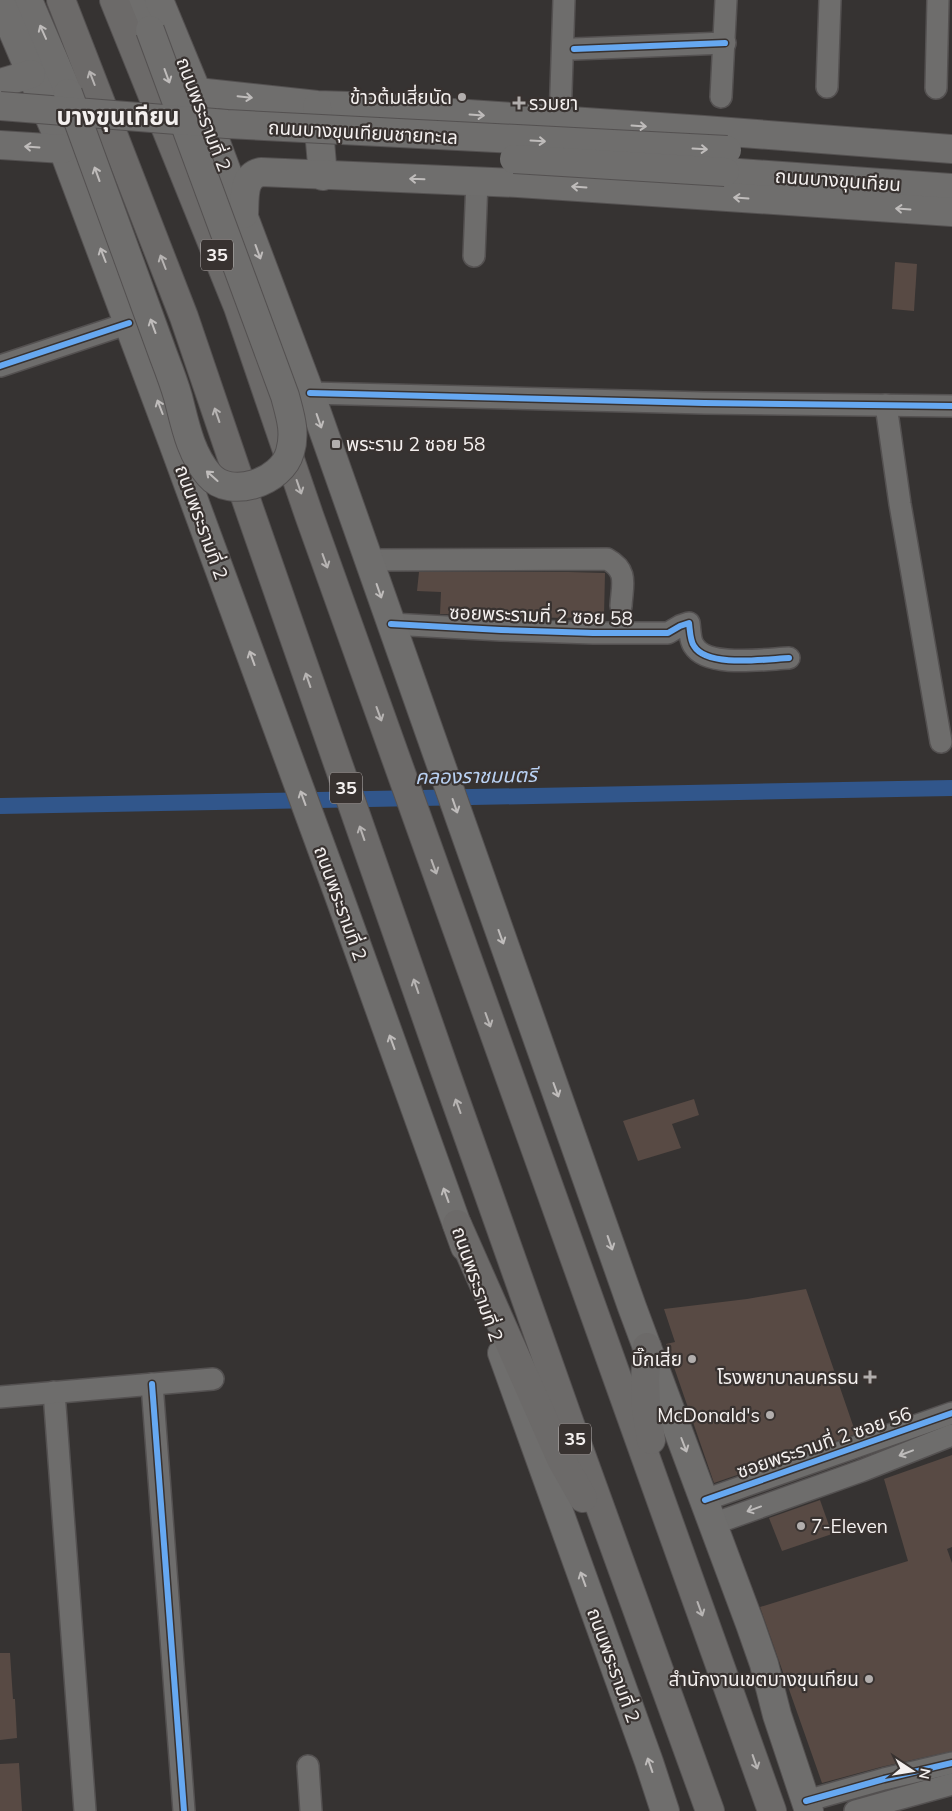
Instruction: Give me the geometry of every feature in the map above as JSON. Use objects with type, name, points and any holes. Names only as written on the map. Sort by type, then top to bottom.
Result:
[{"type":"highway","name":"35","points":[[61,0],[184,317],[443,1065],[710,1811]]},
{"type":"highway","name":"35","points":[[114,0],[238,307],[309,515],[506,1070],[772,1811]]},
{"type":"highway","points":[[505,1118],[753,1811]]},
{"type":"highway","points":[[475,1128],[719,1811]]},
{"type":"highway","points":[[457,1224],[570,1476],[579,1494],[609,1530]]},
{"type":"highway","points":[[647,1347],[644,1380],[646,1409],[659,1500]]},
{"type":"main road","points":[[28,0],[68,93],[164,357],[186,430],[197,457],[210,476],[222,483],[236,486],[253,485],[270,478],[280,470],[290,454],[294,438],[292,421],[285,396],[138,0]]},
{"type":"main road","name":"ถนนพระรามที่ 2","points":[[159,0],[244,214],[310,393],[484,892],[647,1347],[764,1664],[777,1715],[807,1806]]},
{"type":"main road","name":"ถนนพระรามที่ 2","points":[[0,1],[64,150],[269,704],[457,1224],[665,1811]]},
{"type":"main road","points":[[0,83],[31,74]]},
{"type":"main road","points":[[197,92],[317,105],[704,130],[952,149]]},
{"type":"main road","points":[[317,105],[323,176]]},
{"type":"main road","name":"ถนนบางขุนเทียนชายทะเล","points":[[0,106],[726,161]]},
{"type":"main road","name":"ถนนบางขุนเทียนชายทะเล","points":[[0,125],[230,141],[726,161]]},
{"type":"main road","points":[[0,145],[64,150]]},
{"type":"main road","name":"ถนนบางขุนเทียน","points":[[726,161],[952,165]]},
{"type":"main road","name":"ถนนบางขุนเทียน","points":[[726,161],[952,188]]},
{"type":"main road","points":[[244,214],[246,184],[249,178],[254,173],[275,172],[323,176],[477,181],[598,188],[952,212]]},
{"type":"street","points":[[560,121],[564,0]]},
{"type":"street","points":[[721,97],[726,0]]},
{"type":"street","points":[[827,87],[830,0]]},
{"type":"street","points":[[936,88],[938,0]]},
{"type":"street","points":[[574,49],[725,43]]},
{"type":"street","points":[[474,256],[477,181]]},
{"type":"street","points":[[0,366],[128,323]]},
{"type":"street","points":[[310,393],[704,403],[952,406]]},
{"type":"street","points":[[886,405],[900,504],[941,742]]},
{"type":"street","points":[[369,560],[607,559],[616,564],[622,572],[621,606]]},
{"type":"street","name":"ซอยพระรามที่ 2 ซอย 58","points":[[391,624],[501,630],[668,633],[689,623],[693,645],[700,653],[708,657],[721,660],[789,658]]},
{"type":"street","points":[[0,1397],[213,1378]]},
{"type":"street","points":[[152,1384],[184,1811]]},
{"type":"street","points":[[54,1392],[85,1811]]},
{"type":"street","name":"ซอยพระรามที่ 2 ซอย 56","points":[[709,1512],[952,1413]]},
{"type":"street","name":"ซอยพระรามที่ 2 ซอย 56","points":[[709,1512],[861,1471],[952,1435]]},
{"type":"street","points":[[807,1806],[884,1779],[952,1763]]},
{"type":"street","points":[[308,1766],[311,1811]]},
{"type":"street","points":[[855,1811],[952,1784]]},
{"type":"building","points":[[895,262],[917,264],[914,311],[892,309]]},
{"type":"building","points":[[419,572],[605,573],[604,616],[562,618],[440,614],[441,592],[417,591]]},
{"type":"building","points":[[694,1099],[699,1115],[672,1124],[681,1148],[638,1161],[623,1121]]},
{"type":"building","points":[[806,1289],[856,1434],[714,1483],[666,1344],[675,1342],[664,1309],[747,1299]]},
{"type":"building","name":"สำนักงานเขตบางขุนเทียน","points":[[952,1455],[952,1547],[947,1549],[952,1563],[952,1751],[822,1783],[760,1607],[908,1561],[884,1479]]},
{"type":"building","name":"7-Eleven","points":[[820,1500],[832,1534],[782,1551],[769,1518]]},
{"type":"building","points":[[0,1653],[10,1653],[17,1738],[0,1740]]},
{"type":"building","points":[[19,1763],[22,1811],[0,1811],[0,1764]]},
{"type":"waterway","name":"คลองราชมนตรี","points":[[0,806],[952,788]]},
{"type":"cycle path","points":[[574,49],[725,43]]},
{"type":"cycle path","points":[[0,366],[129,323]]},
{"type":"cycle path","points":[[310,393],[704,403],[952,406]]},
{"type":"cycle path","points":[[391,624],[593,633],[668,633],[689,623],[694,646],[701,653],[711,657],[738,661],[789,658]]},
{"type":"cycle path","points":[[152,1384],[184,1811]]},
{"type":"cycle path","points":[[705,1500],[952,1413]]},
{"type":"cycle path","points":[[806,1801],[884,1779],[952,1763]]},
{"type":"place","name":"ข้าวต้มเสี่ยนัด","points":[[462,97]]},
{"type":"place","name":"รวมยา","points":[[519,103]]},
{"type":"place","name":"พระราม 2 ซอย 58","points":[[336,444]]},
{"type":"place","name":"บิ๊กเสี่ย","points":[[692,1359]]},
{"type":"place","name":"โรงพยาบาลนครธน","points":[[870,1377]]},
{"type":"place","name":"McDonald's","points":[[770,1415]]},
{"type":"place","name":"7-Eleven","points":[[801,1526]]},
{"type":"place","name":"สำนักงานเขตบางขุนเทียน","points":[[869,1679]]},
{"type":"district","name":"บางขุนเทียน","points":[[118,117]]}]
